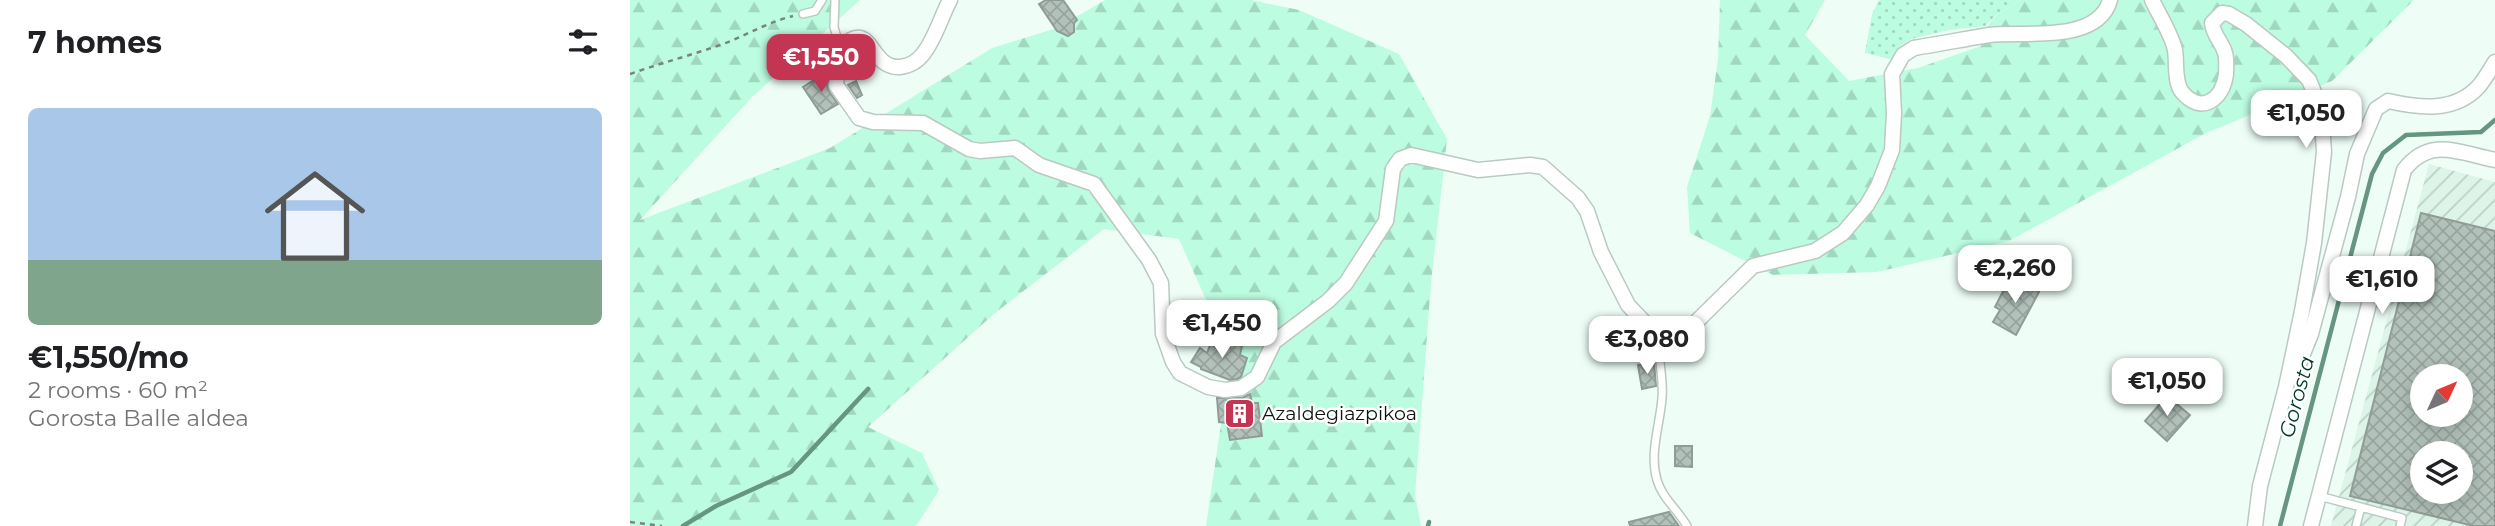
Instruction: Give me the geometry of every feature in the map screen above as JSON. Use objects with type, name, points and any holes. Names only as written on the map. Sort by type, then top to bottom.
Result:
[{"type":"street","points":[[950,0],[930,43],[916,62],[903,67],[891,67],[882,62],[861,37],[850,39],[840,48],[836,85],[859,118],[873,122],[923,123],[969,149],[981,151],[1015,148],[1039,165],[1094,184],[1149,260],[1161,283],[1163,334],[1172,362],[1180,373],[1208,387],[1225,390],[1241,388],[1257,377],[1273,342],[1328,301],[1346,283],[1386,222],[1394,169],[1400,159],[1411,155],[1478,170],[1530,165],[1543,167],[1578,198],[1587,211],[1601,252],[1628,305],[1647,325],[1661,332],[1688,331],[1754,266],[1815,251],[1843,233],[1867,205],[1878,186],[1892,150],[1892,74],[1903,55],[1914,48],[1991,35],[2067,32],[2092,23],[2109,5],[2110,0]]},
{"type":"street","points":[[2152,0],[2175,47],[2179,89],[2192,103],[2203,104],[2213,99],[2221,90],[2226,77],[2226,54],[2212,23],[2222,13],[2229,13],[2286,56],[2309,80],[2320,109],[2324,152],[2314,243],[2286,387],[2260,486],[2255,526]]},
{"type":"street","points":[[2286,387],[2299,367],[2311,334],[2357,154],[2376,109],[2388,101],[2423,107],[2439,107],[2451,103],[2478,88],[2495,62]]},
{"type":"street","points":[[2311,526],[2404,170],[2421,152],[2432,149],[2495,160]]},
{"type":"lane","points":[[803,14],[816,11],[822,0]]},
{"type":"lane","points":[[835,0],[834,27],[840,48]]},
{"type":"lane","points":[[1661,332],[1658,351],[1662,400],[1654,465],[1657,482],[1687,526]]},
{"type":"lane","points":[[2319,496],[2402,518],[2400,526]]},
{"type":"lane","points":[[2356,526],[2361,507]]},
{"type":"path","points":[[630,74],[722,44],[772,21],[803,14]]},
{"type":"path","points":[[630,522],[662,526]]},
{"type":"shaded area","points":[[2429,164],[2495,182],[2495,526],[2331,526]]},
{"type":"green space","points":[[630,0],[860,0],[752,97],[640,220],[830,148],[992,48],[1057,28],[1105,0],[1251,0],[1299,10],[1399,54],[1447,139],[1431,283],[1415,495],[1421,526],[1206,526],[1231,356],[1179,239],[1104,229],[995,313],[868,427],[922,453],[939,490],[916,526],[630,526]]},
{"type":"green space","points":[[1720,0],[1825,0],[1805,35],[1849,81],[1918,68],[1981,46],[1986,29],[1994,18],[2021,0],[2414,0],[2332,81],[2206,133],[2009,241],[1877,272],[1773,275],[1690,233],[1687,187],[1710,116],[1718,59]]},
{"type":"green space","points":[[1879,0],[2021,0],[1996,15],[1985,26],[1949,30],[1911,39],[1900,46],[1894,60],[1865,53],[1872,14]]},
{"type":"building","points":[[1046,0],[1063,0],[1077,20],[1074,23],[1074,32],[1068,36],[1057,31],[1039,4]]},
{"type":"building","points":[[825,73],[828,90],[838,104],[821,114],[803,87]]},
{"type":"building","points":[[856,81],[862,95],[857,98],[848,85]]},
{"type":"building","points":[[2421,213],[2495,231],[2495,526],[2474,526],[2350,496]]},
{"type":"building","points":[[2011,276],[2039,292],[2016,335],[1993,322],[2000,310],[1995,307]]},
{"type":"building","points":[[1222,339],[1242,346],[1240,355],[1247,358],[1241,377],[1237,379],[1230,380],[1201,369],[1191,362],[1200,348],[1207,353],[1212,340],[1221,343]]},
{"type":"building","points":[[1654,363],[1656,386],[1642,389],[1638,365]]},
{"type":"building","name":"Azaldegiazpikoa","points":[[1250,394],[1252,403],[1258,403],[1262,436],[1230,440],[1227,423],[1219,422],[1217,398],[1242,398]]},
{"type":"building","points":[[2167,396],[2190,415],[2167,441],[2145,421]]},
{"type":"building","points":[[1675,446],[1692,446],[1692,467],[1675,466]]},
{"type":"building","points":[[1669,512],[1679,526],[1630,526],[1629,522]]},
{"type":"waterway","name":"Gorosta","points":[[2280,526],[2372,174],[2383,153],[2406,135],[2481,132],[2495,120]]},
{"type":"waterway","points":[[683,526],[716,506],[791,472],[868,389]]},
{"type":"waterway","points":[[1428,526],[1429,522]]},
{"type":"place","name":"Azaldegiazpikoa","points":[[1239,413]]}]
